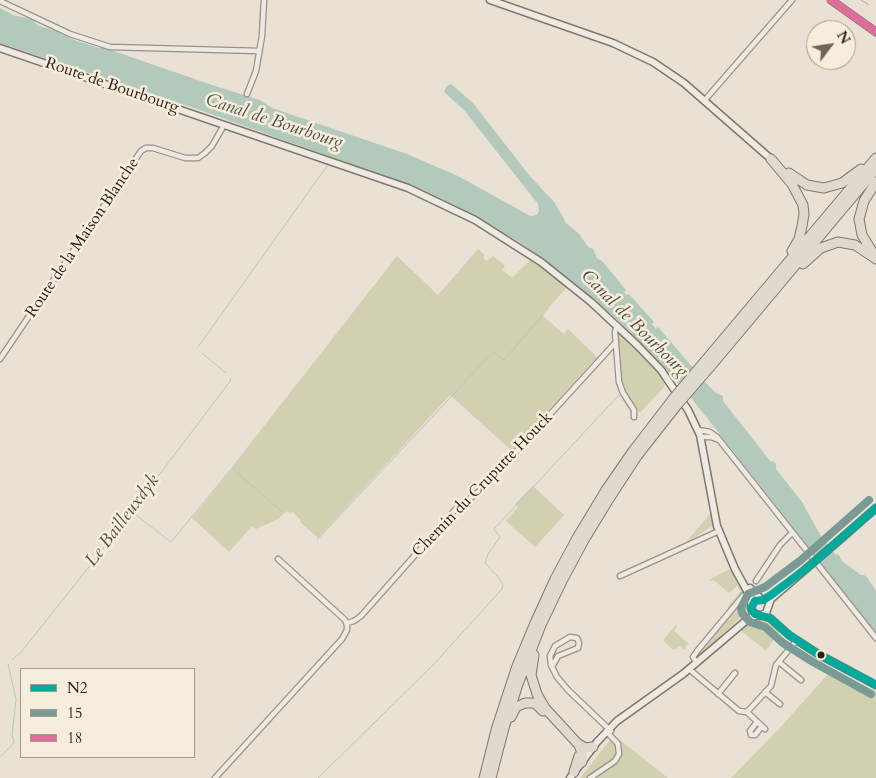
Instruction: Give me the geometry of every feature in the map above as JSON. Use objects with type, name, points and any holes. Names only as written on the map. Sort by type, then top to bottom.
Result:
[{"type":"highway","points":[[771,159],[804,184],[824,188],[835,186],[846,180],[876,158]]},
{"type":"highway","points":[[484,778],[496,730],[517,666],[534,623],[555,579],[601,497],[633,451],[876,158]]},
{"type":"highway","points":[[759,297],[796,245],[804,216],[803,205],[796,189],[771,159]]},
{"type":"highway","points":[[752,317],[876,169]]},
{"type":"highway","points":[[876,182],[863,204],[859,222],[863,238],[876,258]]},
{"type":"highway","points":[[707,364],[810,256],[826,245],[838,242],[850,243],[862,248],[876,258]]},
{"type":"highway","points":[[491,778],[518,684],[554,596],[608,499],[675,402]]},
{"type":"highway","points":[[554,596],[534,654],[532,678],[535,691],[544,706],[582,751],[582,762]]},
{"type":"highway","points":[[491,778],[512,713],[518,706],[526,702],[537,705],[576,747],[578,759],[574,775]]},
{"type":"highway","points":[[574,740],[583,747],[593,747]]},
{"type":"main road","points":[[490,0],[634,52],[669,72],[771,159]]},
{"type":"main road","points":[[831,0],[876,32]]},
{"type":"main road","name":"Route de Bourbourg","points":[[0,48],[394,183],[445,205],[497,233],[530,255],[572,286],[618,326],[661,370],[688,410],[701,437],[713,508],[723,542]]},
{"type":"main road","points":[[574,775],[593,747],[609,731],[668,688],[749,618],[766,613],[774,597],[876,508]]},
{"type":"main road","points":[[723,542],[753,593],[766,602],[773,615],[797,640]]},
{"type":"main road","points":[[723,542],[736,572],[751,598],[753,613],[770,618],[797,640],[828,661],[876,685]]},
{"type":"main road","points":[[711,650],[747,615],[755,600],[772,595],[807,568]]},
{"type":"main road","points":[[574,775],[609,731]]},
{"type":"street","points":[[247,94],[256,71],[263,30],[264,0]]},
{"type":"street","points":[[704,101],[792,0]]},
{"type":"street","points":[[0,1],[74,35],[113,47],[259,51]]},
{"type":"street","name":"Route de la Maison Blanche","points":[[0,360],[142,151],[146,148],[153,148],[182,158],[196,158],[202,156],[208,150],[224,125]]},
{"type":"street","points":[[618,326],[616,342],[620,386],[634,410],[634,417]]},
{"type":"street","name":"Chemin du Cruputte Houck","points":[[347,623],[361,616],[458,507],[482,489],[616,342]]},
{"type":"street","points":[[698,430],[712,432],[876,638]]},
{"type":"street","points":[[701,437],[714,438],[721,443]]},
{"type":"street","points":[[620,576],[719,531]]},
{"type":"street","points":[[756,581],[780,545],[792,533]]},
{"type":"street","points":[[215,778],[342,639],[347,630],[347,623],[278,559]]},
{"type":"street","points":[[696,662],[693,657],[743,596]]},
{"type":"street","points":[[552,667],[558,656],[578,648],[579,642],[577,638],[569,637],[555,646],[550,656],[552,667],[568,690],[609,731],[618,746],[618,756],[613,762],[590,778]]},
{"type":"street","points":[[747,712],[772,683],[778,662],[797,640]]},
{"type":"street","points":[[778,662],[801,680]]},
{"type":"street","points":[[686,671],[739,711],[747,712],[761,726]]},
{"type":"street","points":[[718,694],[735,673]]},
{"type":"street","points":[[765,692],[780,704]]},
{"type":"shaded area","points":[[478,249],[485,255],[483,258],[487,261],[493,256],[505,266],[502,270],[512,278],[530,260],[567,287],[542,315],[564,334],[568,329],[597,357],[512,451],[450,395],[318,538],[292,512],[291,514],[287,511],[278,519],[256,529],[252,526],[229,552],[192,518],[397,256],[438,295]]},
{"type":"shaded area","points":[[616,333],[624,335],[665,380],[664,387],[640,413],[621,387]]},
{"type":"shaded area","points":[[533,486],[564,515],[535,547],[506,521],[518,507],[515,504]]},
{"type":"shaded area","points":[[711,513],[713,525],[687,543],[686,542]]},
{"type":"shaded area","points":[[731,568],[745,592],[729,609],[727,608],[741,591],[737,586],[729,593],[715,581],[709,580]]},
{"type":"shaded area","points":[[746,595],[748,600],[746,612],[701,655],[699,650]]},
{"type":"shaded area","points":[[754,619],[770,621],[780,630],[766,651],[740,630]]},
{"type":"shaded area","points":[[676,625],[674,631],[689,644],[685,647],[685,650],[679,646],[676,650],[675,648],[673,650],[663,640]]},
{"type":"shaded area","points":[[831,671],[876,691],[876,778],[731,778],[776,732]]},
{"type":"shaded area","points":[[614,735],[668,778],[580,778]]},
{"type":"water","name":"Canal de Bourbourg","points":[[0,8],[13,15],[31,19],[39,26],[56,31],[77,41],[99,48],[102,47],[260,100],[272,108],[407,154],[460,177],[530,216],[537,215],[539,211],[538,204],[464,110],[444,92],[447,86],[451,84],[473,103],[529,175],[555,203],[566,223],[579,234],[588,247],[593,249],[597,258],[603,262],[626,290],[624,292],[626,295],[629,294],[654,322],[652,324],[656,329],[658,327],[706,383],[716,393],[723,396],[723,401],[771,462],[773,461],[776,464],[776,469],[802,502],[822,538],[836,555],[838,554],[842,561],[861,575],[867,577],[876,591],[876,633],[692,399],[663,366],[602,306],[519,242],[465,211],[404,183],[194,108],[0,43]]},
{"type":"waterway","name":"Le Bailleuxdyk","points":[[198,347],[327,166]]},
{"type":"waterway","points":[[317,540],[491,354],[494,352],[504,360],[548,309]]},
{"type":"waterway","name":"Le Bailleuxdyk","points":[[202,353],[226,373]]},
{"type":"waterway","name":"Le Bailleuxdyk","points":[[12,660],[22,651],[100,553],[231,380],[230,378]]},
{"type":"waterway","points":[[318,778],[433,665],[502,589],[503,585],[499,578],[485,563],[488,554],[500,537],[494,529],[619,395]]},
{"type":"waterway","points":[[132,512],[171,542],[232,468],[280,510]]},
{"type":"waterway","name":"Le Bailleuxdyk","points":[[0,757],[14,742],[12,735],[16,699],[8,664]]},
{"type":"railway","points":[[861,0],[876,9]]},
{"type":"transit line","name":"18","points":[[831,0],[876,32]]},
{"type":"transit line","name":"15","points":[[869,500],[801,560],[765,587],[748,594],[741,608],[742,613],[750,622],[765,627],[783,643],[813,662],[871,694]]},
{"type":"transit line","name":"N2","points":[[876,508],[807,568],[771,595],[763,600],[755,601],[751,608],[755,614],[770,618],[789,635],[818,654],[876,685]]}]
